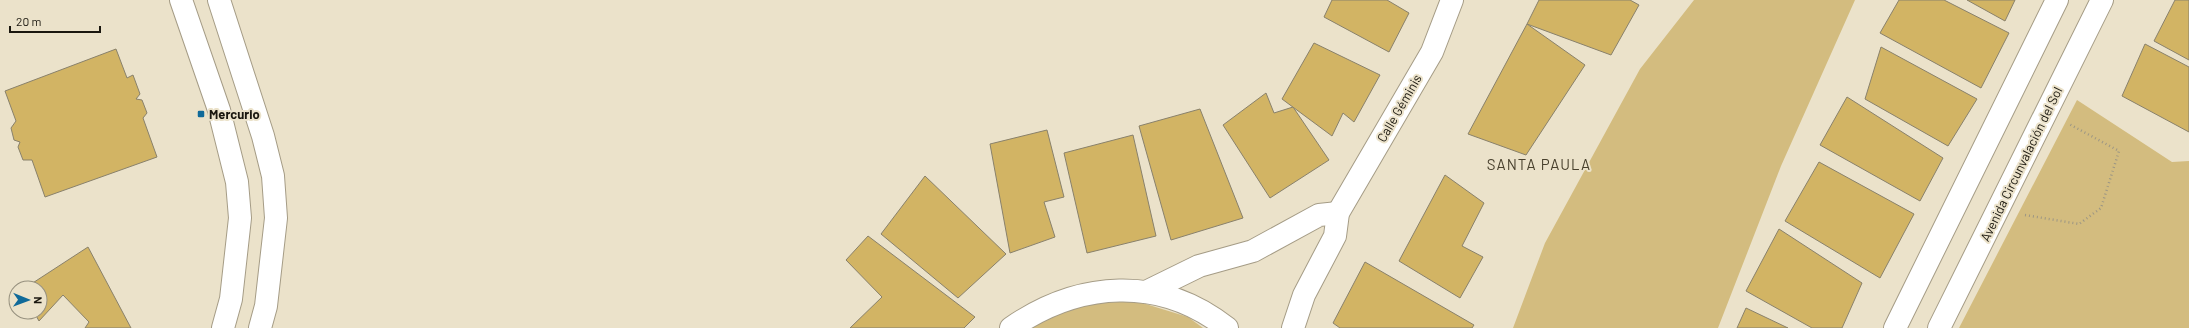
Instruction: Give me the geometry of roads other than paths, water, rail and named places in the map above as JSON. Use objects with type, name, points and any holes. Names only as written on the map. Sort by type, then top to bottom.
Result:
[{"type":"street","points":[[181,0],[219,110],[238,182],[240,218],[231,299],[223,328]]},
{"type":"street","points":[[219,0],[261,130],[272,176],[276,218],[266,306],[260,328]]},
{"type":"street","name":"Calle Géminis","points":[[1293,328],[1304,295],[1335,236],[1338,213],[1432,52],[1452,0]]},
{"type":"street","points":[[1895,328],[2058,0]]},
{"type":"street","name":"Avenida Circunvalación del Sol","points":[[1940,328],[2102,0]]},
{"type":"street","points":[[1146,292],[1199,266],[1253,251],[1319,215],[1338,213]]},
{"type":"street","points":[[1011,328],[1042,308],[1075,296],[1111,290],[1146,292],[1171,298],[1196,308],[1227,328]]},
{"type":"place","name":"Mercurio","points":[[201,114]]},
{"type":"district","name":"SANTA PAULA","points":[[1539,165]]}]
